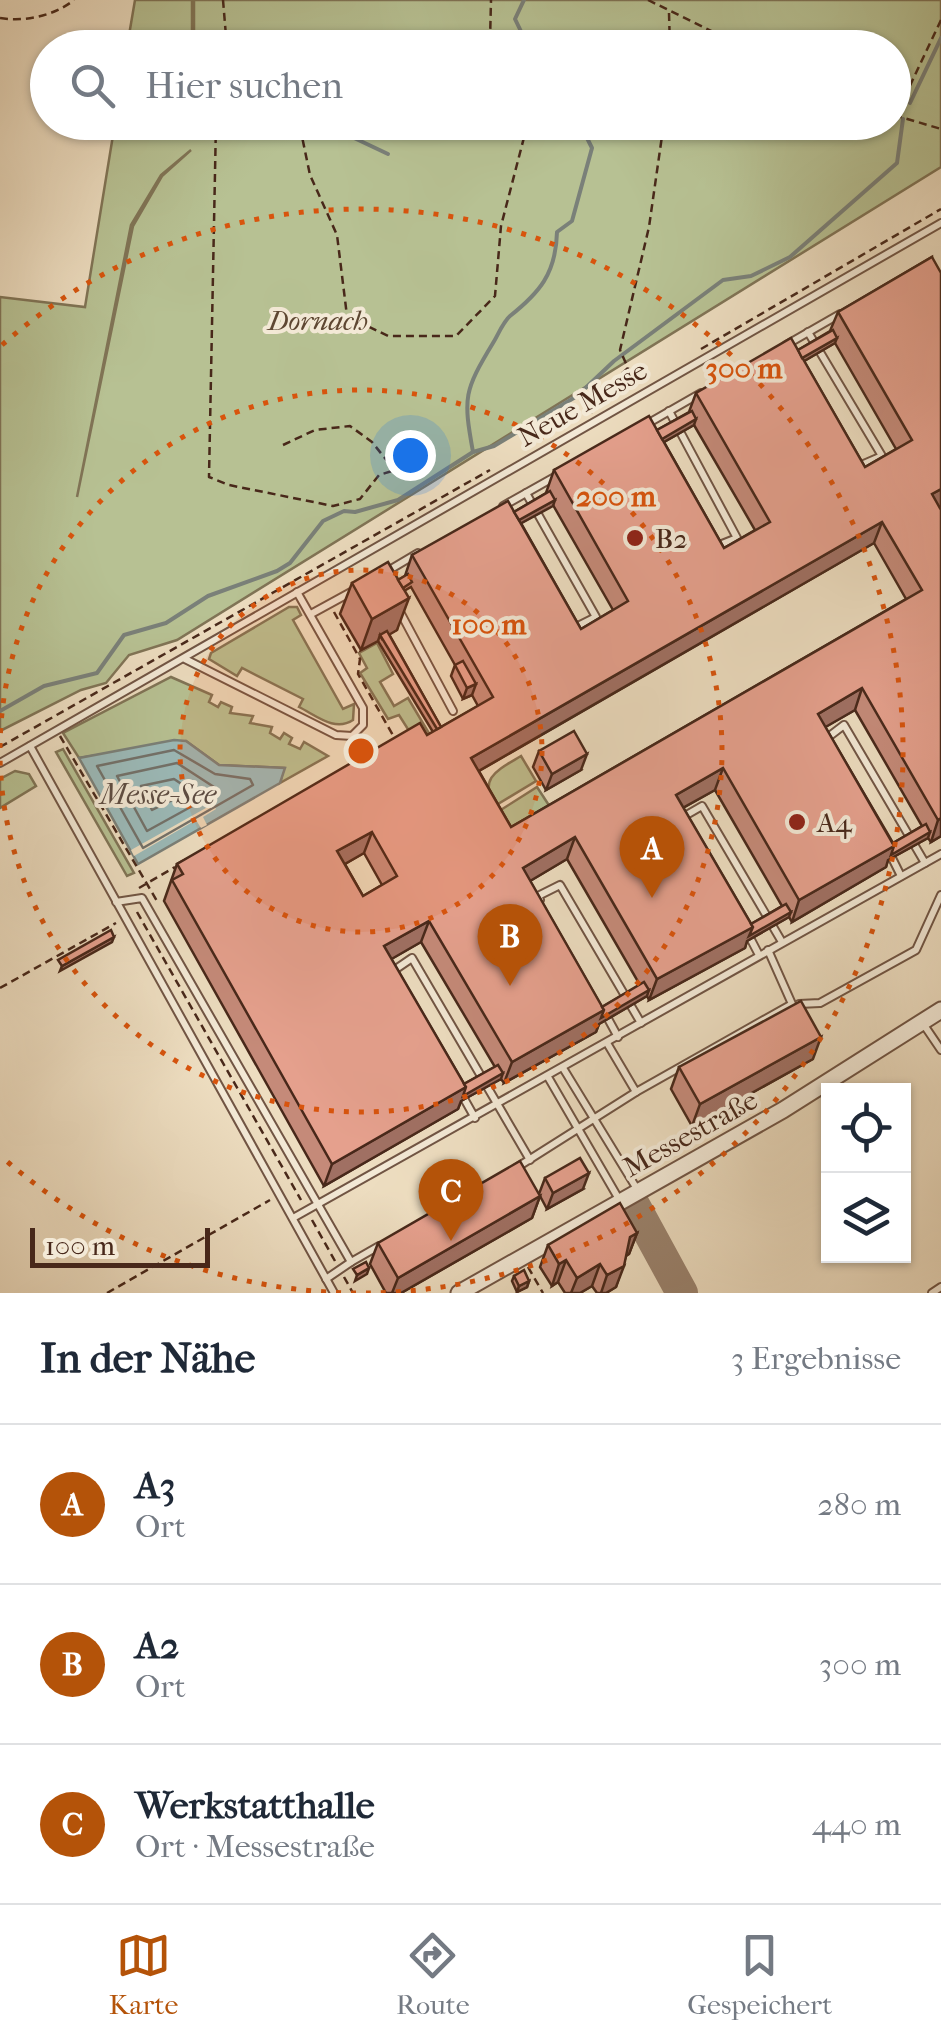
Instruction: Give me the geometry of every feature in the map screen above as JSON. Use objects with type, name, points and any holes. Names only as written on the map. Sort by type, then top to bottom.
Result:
[{"type":"street","name":"Messestraße","points":[[459,1293],[630,1198],[924,1025],[941,1010]]},
{"type":"lane","name":"Neue Messe","points":[[0,764],[941,223]]},
{"type":"lane","points":[[770,354],[858,304]]},
{"type":"lane","points":[[808,332],[882,456],[860,468],[851,453]]},
{"type":"lane","points":[[787,344],[796,360]]},
{"type":"lane","points":[[630,433],[703,392]]},
{"type":"lane","points":[[669,411],[736,538],[718,548],[710,533]]},
{"type":"lane","points":[[648,424],[656,439]]},
{"type":"lane","points":[[488,514],[561,473]]},
{"type":"lane","points":[[526,492],[596,617],[575,628],[566,613]]},
{"type":"lane","points":[[504,506],[512,521]]},
{"type":"lane","points":[[380,575],[428,548]]},
{"type":"lane","points":[[310,614],[363,585]]},
{"type":"lane","points":[[184,658],[336,735],[352,736],[363,725],[364,708],[298,592]]},
{"type":"lane","points":[[390,592],[453,710]]},
{"type":"lane","points":[[835,753],[826,736],[844,725],[925,863]]},
{"type":"lane","points":[[30,746],[334,1293]]},
{"type":"lane","points":[[693,834],[683,816],[702,806],[782,942]]},
{"type":"lane","points":[[882,841],[902,876]]},
{"type":"lane","points":[[294,1218],[941,854]]},
{"type":"lane","points":[[547,912],[538,896],[560,885],[641,1024]]},
{"type":"lane","points":[[514,1169],[636,1092],[792,1004],[820,1003],[916,950],[941,895]]},
{"type":"lane","points":[[116,902],[142,898],[351,1262]]},
{"type":"lane","points":[[740,920],[764,953],[792,1004]]},
{"type":"lane","points":[[401,986],[392,970],[412,958],[530,1160]]},
{"type":"lane","points":[[600,1006],[618,1037]]},
{"type":"lane","points":[[924,1025],[941,1050]]},
{"type":"lane","points":[[607,1043],[636,1092]]},
{"type":"lane","points":[[563,1068],[596,1120],[630,1198]]},
{"type":"lane","points":[[548,1077],[579,1131],[630,1198]]},
{"type":"lane","points":[[456,1085],[475,1118]]},
{"type":"lane","points":[[326,1279],[383,1244]]},
{"type":"lane","points":[[932,1293],[941,1286]]},
{"type":"path","points":[[0,18],[17,20],[46,14],[74,0]]},
{"type":"path","points":[[223,0],[226,30]]},
{"type":"path","points":[[490,30],[491,0]]},
{"type":"path","points":[[648,0],[709,30]]},
{"type":"path","points":[[669,11],[670,30]]},
{"type":"path","points":[[911,83],[941,20]]},
{"type":"path","points":[[911,121],[941,129]]},
{"type":"path","points":[[216,140],[208,477],[229,486],[333,506],[360,499],[379,475],[395,470]]},
{"type":"path","points":[[303,140],[310,175],[336,235],[347,316],[388,336],[456,336],[496,296],[501,226],[523,140]]},
{"type":"path","points":[[604,406],[590,414],[599,393],[624,374],[628,364],[620,350],[649,227],[661,140]]},
{"type":"path","points":[[693,354],[941,209]]},
{"type":"path","points":[[283,445],[315,430],[350,426],[372,442],[400,477]]},
{"type":"path","points":[[0,747],[494,468]]},
{"type":"path","points":[[329,604],[360,659],[358,674],[396,740]]},
{"type":"path","points":[[57,731],[144,884]]},
{"type":"path","points":[[116,902],[184,862]]},
{"type":"path","points":[[137,912],[353,1293]]},
{"type":"path","points":[[0,988],[116,923]]},
{"type":"path","points":[[107,1293],[270,1200]]},
{"type":"path","points":[[527,1266],[542,1293]]},
{"type":"green space","points":[[135,0],[192,0],[192,30],[130,30]]},
{"type":"green space","name":"Dornach","points":[[194,0],[941,0],[941,167],[177,640],[129,655],[106,683],[81,690],[0,731],[0,297],[85,307],[112,140],[911,140],[911,30],[194,30]],"holes":[[[191,150],[162,176],[133,226],[77,497],[131,225],[161,175]]]},
{"type":"green space","points":[[289,607],[297,607],[301,615],[293,620],[343,709],[354,704],[353,720],[340,724],[326,721],[299,707],[303,699],[242,668],[237,676],[209,659],[211,653]]},
{"type":"green space","points":[[377,643],[393,674],[380,682],[394,706],[408,698],[430,735],[416,742],[399,715],[388,719],[360,673],[367,668],[359,653]]},
{"type":"green space","points":[[171,677],[212,695],[209,702],[218,707],[221,702],[232,707],[230,713],[253,716],[250,723],[272,727],[270,733],[280,739],[284,733],[292,738],[289,744],[300,749],[304,742],[328,756],[280,783],[284,768],[219,765],[186,741],[79,758],[63,733]]},
{"type":"green space","points":[[63,749],[134,873],[127,876],[56,752]]},
{"type":"green space","points":[[521,756],[536,781],[493,807],[488,788],[493,776]]},
{"type":"green space","points":[[15,771],[29,774],[36,786],[0,808],[0,779]]},
{"type":"green space","points":[[537,787],[554,813],[514,831],[496,813]]},
{"type":"water","name":"Messe-See","points":[[186,741],[219,765],[285,768],[280,783],[138,864],[79,758]]},
{"type":"pier","points":[[213,804],[216,809],[203,817],[207,825],[201,828],[196,820],[134,856],[131,850]]},
{"type":"building","points":[[932,257],[941,273],[941,489],[932,494],[941,510],[941,818],[938,820],[862,688],[818,714],[894,846],[799,900],[723,768],[676,795],[753,927],[657,979],[575,837],[523,868],[604,1010],[512,1062],[429,921],[384,946],[466,1087],[332,1164],[172,880],[183,874],[177,864],[420,723],[427,735],[493,697],[412,555],[508,501],[581,629],[628,601],[554,470],[649,416],[724,548],[770,522],[696,393],[791,338],[865,467],[912,440],[838,312]],"holes":[[[882,522],[922,590],[511,827],[471,758]],[[372,832],[397,876],[363,896],[337,851]]]},
{"type":"building","points":[[833,330],[837,338],[802,358],[798,350]]},
{"type":"building","points":[[692,411],[696,419],[662,439],[657,430]]},
{"type":"building","points":[[550,491],[555,500],[519,520],[514,512]]},
{"type":"building","points":[[388,562],[409,598],[372,619],[352,583]]},
{"type":"building","points":[[408,574],[412,582],[403,588],[398,580]]},
{"type":"building","points":[[387,631],[441,727],[437,729],[380,635]]},
{"type":"building","points":[[463,661],[476,684],[467,688],[455,665]]},
{"type":"building","points":[[574,731],[587,754],[552,774],[539,751]]},
{"type":"building","points":[[926,824],[930,832],[891,855],[893,843]]},
{"type":"building","points":[[786,904],[791,912],[749,936],[751,924]]},
{"type":"building","points":[[111,930],[114,937],[62,966],[58,960]]},
{"type":"building","points":[[644,982],[649,990],[601,1018],[602,1007]]},
{"type":"building","points":[[801,1001],[821,1037],[700,1104],[679,1067]]},
{"type":"building","points":[[498,1065],[503,1073],[463,1096],[464,1084]]},
{"type":"building","points":[[580,1158],[589,1173],[553,1193],[545,1178]]},
{"type":"building","points":[[520,1161],[540,1196],[398,1278],[378,1243]]},
{"type":"building","points":[[620,1203],[637,1233],[630,1237],[624,1266],[607,1275],[600,1264],[577,1278],[566,1260],[559,1264],[548,1245]]},
{"type":"building","points":[[366,1262],[369,1268],[357,1275],[353,1269]]},
{"type":"building","points":[[524,1270],[529,1281],[519,1286],[514,1276]]},
{"type":"waterway","points":[[520,30],[515,19],[524,0]]},
{"type":"waterway","points":[[911,101],[941,38]]},
{"type":"waterway","points":[[358,140],[388,154]]},
{"type":"waterway","points":[[473,452],[467,406],[471,384],[505,322],[529,299],[549,271],[557,232],[572,221],[592,148],[588,140]]},
{"type":"waterway","points":[[0,711],[44,686],[97,673],[124,635],[166,623],[208,596],[277,571],[290,563],[323,521],[344,511],[355,512],[398,500],[473,452],[494,446],[577,396],[614,361],[723,280],[751,276],[790,257],[897,163],[900,140]]},
{"type":"taxiway","points":[[634,1205],[682,1293]]},
{"type":"place","name":"B2","points":[[635,538]]},
{"type":"place","name":"A4","points":[[797,822]]},
{"type":"place","name":"A3","points":[[652,898]]},
{"type":"place","name":"A2","points":[[510,986]]},
{"type":"place","name":"Werkstatthalle","points":[[451,1241]]}]
